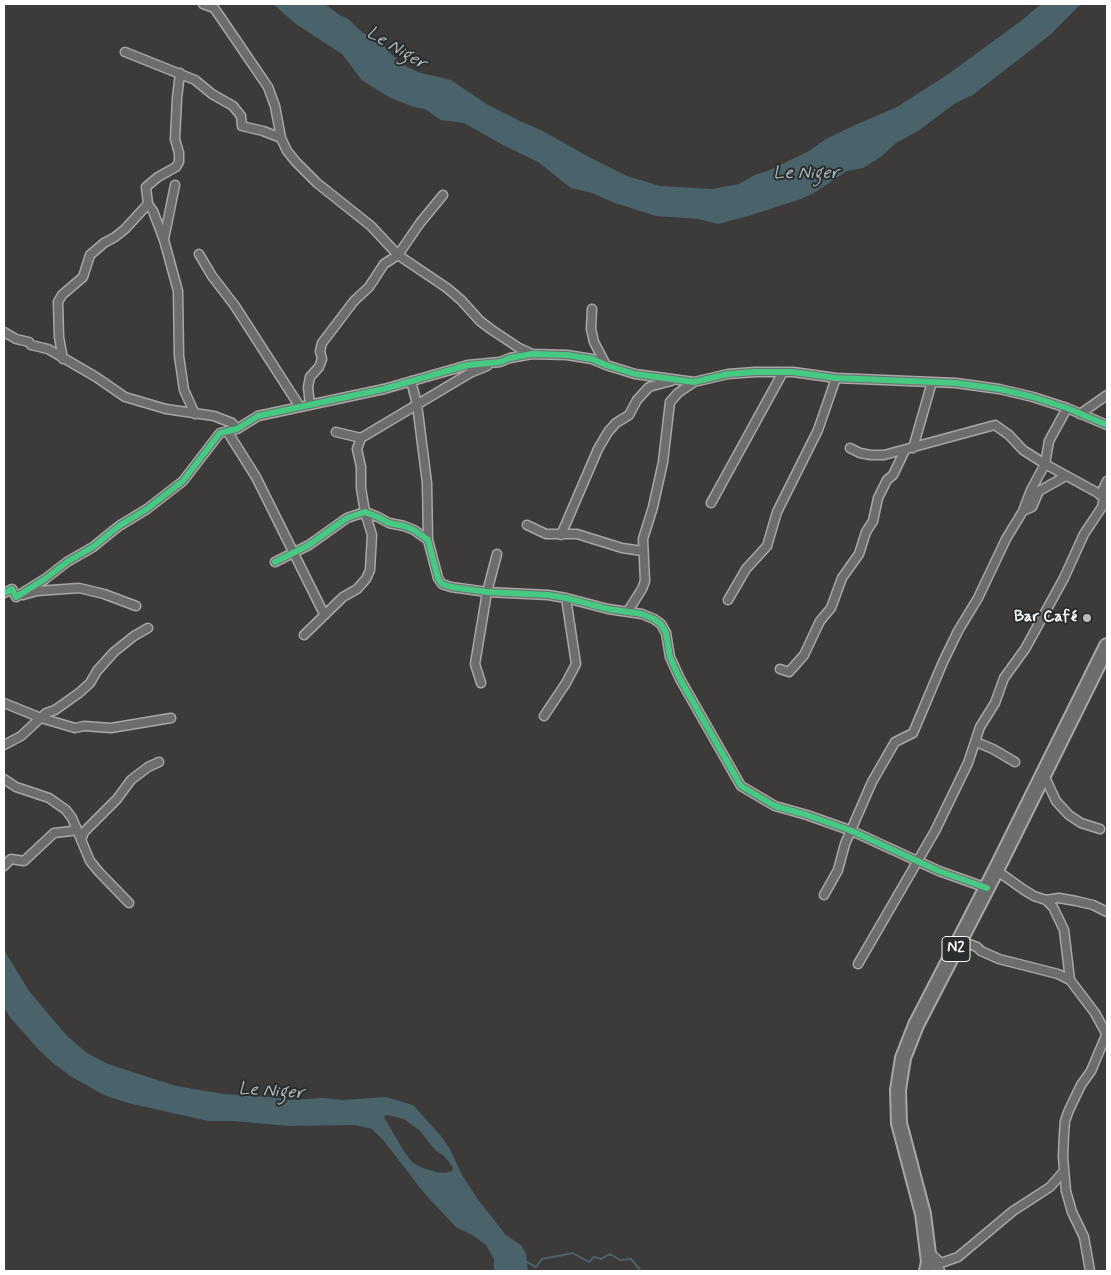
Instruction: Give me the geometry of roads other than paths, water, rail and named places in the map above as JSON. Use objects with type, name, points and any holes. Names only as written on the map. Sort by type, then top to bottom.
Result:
[{"type":"highway","name":"N2","points":[[927,1271],[931,1255],[923,1214],[899,1123],[898,1090],[903,1058],[916,1025],[987,888],[1107,646]]},
{"type":"street","points":[[203,4],[214,8],[268,88],[275,106],[281,138],[287,151],[296,162],[317,183],[371,226],[398,255],[447,288],[492,330],[519,348],[532,354]]},
{"type":"street","points":[[125,52],[195,80],[212,94],[233,106],[241,116],[242,126],[281,138]]},
{"type":"street","points":[[180,73],[175,139],[179,153],[179,162],[176,167],[158,177],[146,187],[148,204],[164,240],[178,291],[179,317],[177,339],[184,390],[195,414]]},
{"type":"street","points":[[164,240],[174,185]]},
{"type":"street","points":[[310,404],[308,387],[310,377],[319,367],[322,359],[320,351],[322,343],[354,302],[370,287],[384,264],[398,255],[443,195]]},
{"type":"street","points":[[63,359],[59,337],[58,302],[62,295],[83,277],[90,255],[104,243],[115,238],[148,204]]},
{"type":"street","points":[[199,254],[212,276],[236,306],[300,407]]},
{"type":"street","points":[[592,309],[590,328],[594,342],[606,365]]},
{"type":"street","points":[[4,332],[16,339],[29,342],[31,345],[48,349],[96,377],[125,397],[157,407],[214,416],[232,423],[237,429]]},
{"type":"street","points":[[304,634],[343,597],[358,589],[370,570],[372,535],[365,512],[361,488],[361,467],[357,449],[361,438],[470,373],[510,358],[532,354],[568,355],[592,359],[635,374],[694,382]]},
{"type":"street","points":[[16,597],[45,579],[66,562],[93,547],[118,526],[161,500],[183,481],[220,433],[237,429],[258,416],[384,389],[468,365],[500,362]]},
{"type":"street","points":[[710,502],[783,372]]},
{"type":"street","points":[[628,610],[642,589],[645,580],[642,539],[654,507],[663,462],[670,402],[678,393],[694,382],[728,374],[783,372],[836,378],[956,383],[999,389],[1033,397],[1067,408],[1107,426]]},
{"type":"street","points":[[728,600],[746,569],[767,546],[777,512],[818,430],[836,378]]},
{"type":"street","points":[[561,535],[598,449],[608,432],[616,423],[628,415],[637,400],[649,387],[676,379]]},
{"type":"street","points":[[411,381],[418,404],[427,483],[428,540],[438,578],[442,584],[487,592],[548,595],[608,609],[628,610],[654,619],[661,624],[666,633],[670,657],[680,679],[741,786],[775,806],[852,831],[939,871],[987,888]]},
{"type":"street","points":[[780,669],[789,672],[804,655],[820,622],[831,608],[842,578],[859,554],[866,532],[873,521],[878,498],[887,480],[893,475],[909,449],[932,382]]},
{"type":"street","points":[[1080,414],[1107,395]]},
{"type":"street","points":[[824,895],[838,870],[845,844],[872,782],[895,742],[913,733],[958,631],[978,598],[1006,540],[1023,511],[1031,490],[1045,464],[1049,441],[1067,408]]},
{"type":"street","points":[[850,448],[860,453],[884,455],[995,426],[1009,435],[1023,450],[1104,497]]},
{"type":"street","points":[[227,431],[256,477],[324,614]]},
{"type":"street","points":[[336,432],[361,438]]},
{"type":"street","points":[[1023,511],[1032,507],[1039,491],[1066,476]]},
{"type":"street","points":[[858,964],[935,831],[976,742],[980,727],[995,702],[1004,678],[1025,649],[1064,578],[1084,534],[1102,507],[1107,481]]},
{"type":"street","points":[[274,562],[309,545],[347,518],[365,512],[389,523],[414,530],[428,540]]},
{"type":"street","points":[[527,525],[546,534],[577,534],[622,548],[642,551]]},
{"type":"street","points":[[481,683],[475,664],[487,592],[497,554]]},
{"type":"street","points":[[16,597],[37,591],[80,588],[104,594],[136,606]]},
{"type":"street","points":[[4,594],[12,589],[16,597]]},
{"type":"street","points":[[544,716],[576,664],[566,598]]},
{"type":"street","points":[[4,745],[21,736],[41,718],[79,693],[90,683],[97,671],[114,652],[134,636],[148,628]]},
{"type":"street","points":[[4,703],[41,718],[75,728],[84,726],[111,728],[171,718]]},
{"type":"street","points":[[976,742],[993,749],[1015,762]]},
{"type":"street","points":[[81,840],[84,832],[117,799],[130,780],[148,767],[159,762]]},
{"type":"street","points":[[1044,774],[1056,801],[1069,815],[1082,823],[1100,829]]},
{"type":"street","points":[[4,779],[16,786],[49,798],[66,810],[76,827],[90,861],[129,903]]},
{"type":"street","points":[[4,866],[11,859],[24,861],[54,833],[72,832],[76,827]]},
{"type":"street","points":[[996,870],[1024,890],[1046,900],[1053,907],[1064,930],[1070,980]]},
{"type":"street","points":[[1046,900],[1059,898],[1076,901],[1092,905],[1107,912]]},
{"type":"street","points":[[957,947],[969,944],[999,959],[1058,974],[1070,980],[1095,1013],[1107,1034],[1092,1071],[1081,1085],[1065,1121],[1064,1171],[1066,1191],[1072,1212],[1086,1246],[1090,1271]]},
{"type":"street","points":[[931,1255],[942,1263],[958,1257],[1013,1211],[1050,1186],[1064,1171]]},
{"type":"street","points":[[931,1255],[940,1271]]},
{"type":"water","name":"Le Niger","points":[[273,4],[325,4],[348,19],[363,33],[379,40],[392,55],[407,67],[421,73],[451,80],[488,105],[541,130],[627,176],[660,186],[712,189],[739,184],[809,151],[826,139],[897,107],[947,75],[1021,21],[1041,4],[1081,4],[1050,35],[974,94],[954,104],[863,168],[847,171],[814,193],[801,199],[718,224],[698,219],[656,216],[615,203],[592,193],[571,188],[538,162],[464,123],[441,120],[425,109],[414,107],[382,93],[362,80],[342,54],[296,24]]},
{"type":"water","name":"Le Niger","points":[[4,950],[29,991],[67,1036],[87,1053],[108,1064],[176,1086],[223,1094],[290,1100],[323,1098],[344,1100],[386,1097],[413,1105],[450,1149],[462,1175],[479,1201],[506,1235],[522,1246],[526,1254],[528,1271],[494,1271],[494,1259],[486,1245],[474,1236],[456,1227],[424,1193],[384,1141],[372,1129],[355,1125],[289,1126],[234,1121],[208,1121],[128,1103],[104,1095],[72,1077],[53,1063],[9,1016],[4,1007]],"holes":[[[386,1115],[404,1119],[419,1130],[436,1151],[443,1155],[453,1168],[452,1171],[445,1173],[436,1172],[420,1167],[412,1162],[384,1117]]]},
{"type":"waterway","points":[[525,1261],[536,1267],[542,1259],[573,1253],[589,1262],[594,1257],[601,1259],[610,1254],[620,1260],[631,1259],[641,1271]]},
{"type":"place","name":"Bar Café","points":[[1087,618]]}]
